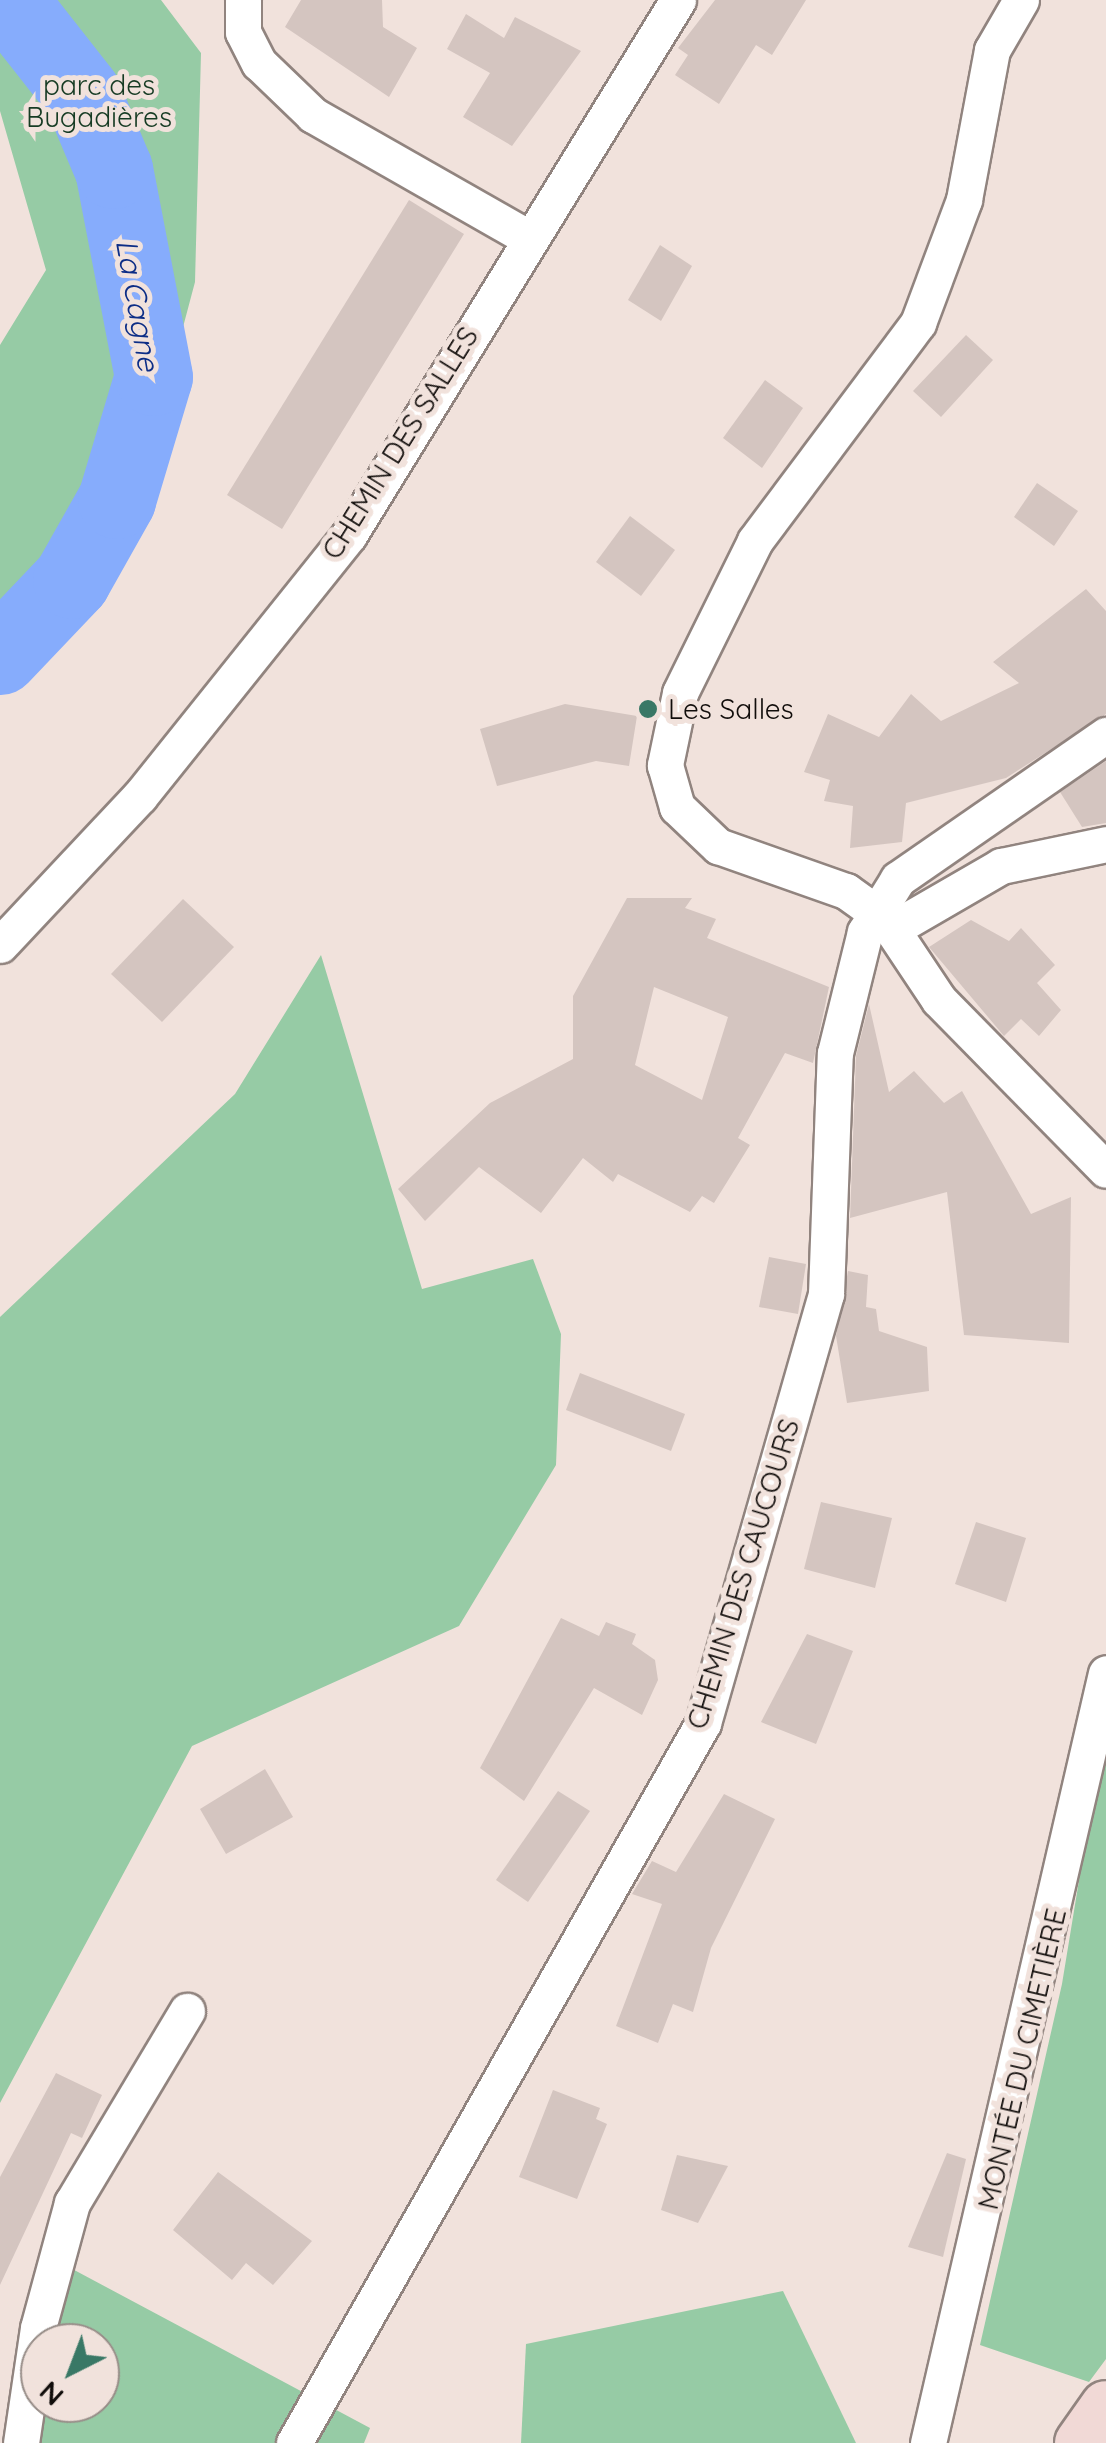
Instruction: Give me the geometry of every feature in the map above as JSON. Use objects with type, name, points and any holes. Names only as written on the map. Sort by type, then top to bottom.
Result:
[{"type":"main road","points":[[1080,2443],[1106,2406]]},
{"type":"street","points":[[242,0],[242,32],[260,63],[313,114],[525,236]]},
{"type":"street","name":"CHEMIN DES SALLES","points":[[0,944],[140,796],[349,535],[525,236],[678,0]]},
{"type":"street","points":[[1021,0],[992,50],[964,200],[918,323],[755,541],[666,738],[670,792],[706,838],[885,920],[939,1000],[1106,1170]]},
{"type":"street","points":[[885,920],[898,879],[1106,735]]},
{"type":"street","points":[[885,920],[1001,866],[1106,844]]},
{"type":"street","name":"CHEMIN DES CAUCOURS","points":[[294,2443],[703,1723],[826,1294],[834,1052],[885,920]]},
{"type":"street","name":"MONTÉE DU CIMETIÈRE","points":[[928,2443],[1106,1673]]},
{"type":"street","points":[[21,2443],[72,2203],[187,2011]]},
{"type":"green space","name":"parc des Bugadières","points":[[0,0],[161,0],[201,53],[195,282],[136,504],[0,606],[0,345],[46,270],[0,111]]},
{"type":"green space","points":[[321,955],[422,1289],[533,1259],[561,1334],[556,1465],[459,1626],[192,1746],[0,2103],[0,1317],[235,1094]]},
{"type":"green space","points":[[1106,1716],[1106,2359],[1089,2382],[980,2345],[1062,1984]]},
{"type":"green space","points":[[63,2264],[370,2428],[364,2443],[35,2443],[38,2423],[120,2423],[120,2323],[54,2323]]},
{"type":"green space","points":[[783,2291],[856,2443],[521,2443],[526,2344]]},
{"type":"building","points":[[301,0],[382,0],[383,27],[417,48],[389,97],[285,27]]},
{"type":"building","points":[[715,0],[806,0],[772,55],[756,45],[719,104],[675,75],[688,55],[678,48]]},
{"type":"building","points":[[466,14],[504,38],[515,17],[581,51],[512,146],[463,117],[490,73],[447,49]]},
{"type":"building","points":[[409,200],[464,234],[282,529],[227,495]]},
{"type":"building","points":[[660,245],[692,266],[661,321],[628,300]]},
{"type":"building","points":[[966,335],[993,360],[941,417],[913,391]]},
{"type":"building","points":[[765,380],[803,408],[762,468],[723,438]]},
{"type":"building","points":[[1037,483],[1078,511],[1054,546],[1014,517]]},
{"type":"building","points":[[630,516],[675,550],[641,596],[596,562]]},
{"type":"building","points":[[1086,589],[1106,611],[1106,714],[1006,778],[906,803],[902,842],[850,848],[853,806],[824,801],[830,780],[804,772],[828,714],[879,737],[911,694],[941,721],[1019,683],[993,662]]},
{"type":"building","points":[[565,704],[637,716],[629,766],[596,761],[497,786],[480,729]]},
{"type":"building","points":[[1106,761],[1106,823],[1082,827],[1060,792]]},
{"type":"building","points":[[627,898],[692,898],[685,908],[716,919],[707,938],[829,987],[813,1063],[785,1053],[738,1138],[750,1145],[714,1203],[702,1196],[690,1212],[618,1174],[613,1182],[583,1158],[541,1213],[479,1167],[425,1221],[398,1189],[490,1103],[573,1059],[573,996]],"holes":[[[654,987],[728,1017],[702,1100],[635,1065]]]},
{"type":"building","points":[[183,899],[234,947],[162,1022],[111,974]]},
{"type":"building","points":[[971,920],[1009,941],[1021,928],[1055,965],[1037,983],[1061,1010],[1039,1036],[1021,1019],[1004,1036],[929,947]]},
{"type":"building","points":[[869,1004],[889,1092],[914,1071],[944,1103],[962,1091],[1031,1214],[1071,1197],[1069,1343],[964,1335],[947,1192],[850,1218],[856,1056]]},
{"type":"building","points":[[769,1257],[806,1264],[798,1314],[759,1307]]},
{"type":"building","points":[[848,1271],[868,1275],[866,1307],[876,1309],[879,1331],[927,1347],[929,1391],[847,1403],[836,1336]]},
{"type":"building","points":[[580,1373],[685,1414],[671,1451],[566,1410]]},
{"type":"building","points":[[821,1502],[892,1518],[875,1588],[804,1569]]},
{"type":"building","points":[[976,1522],[1026,1538],[1006,1602],[955,1584]]},
{"type":"building","points":[[561,1618],[599,1636],[606,1622],[636,1634],[632,1644],[655,1660],[658,1680],[642,1715],[594,1688],[524,1801],[480,1768]]},
{"type":"building","points":[[807,1634],[853,1651],[816,1744],[761,1722]]},
{"type":"building","points":[[265,1769],[293,1817],[226,1854],[200,1809]]},
{"type":"building","points":[[558,1791],[590,1811],[528,1902],[496,1880]]},
{"type":"building","points":[[724,1794],[775,1819],[711,1948],[693,2012],[673,2004],[658,2043],[616,2026],[662,1904],[632,1894],[652,1861],[676,1872]]},
{"type":"building","points":[[56,2073],[102,2095],[82,2138],[71,2133],[0,2285],[0,2177]]},
{"type":"building","points":[[553,2090],[600,2108],[596,2119],[607,2124],[577,2199],[519,2177]]},
{"type":"building","points":[[947,2153],[966,2159],[943,2257],[908,2247]]},
{"type":"building","points":[[677,2155],[728,2166],[698,2223],[661,2210]]},
{"type":"building","points":[[218,2172],[312,2241],[273,2285],[246,2263],[232,2280],[173,2230]]},
{"type":"waterway","name":"La Cagne","points":[[0,656],[72,580],[117,500],[154,377],[114,170],[82,94],[8,0]]},
{"type":"place","name":"Les Salles","points":[[648,709]]}]
